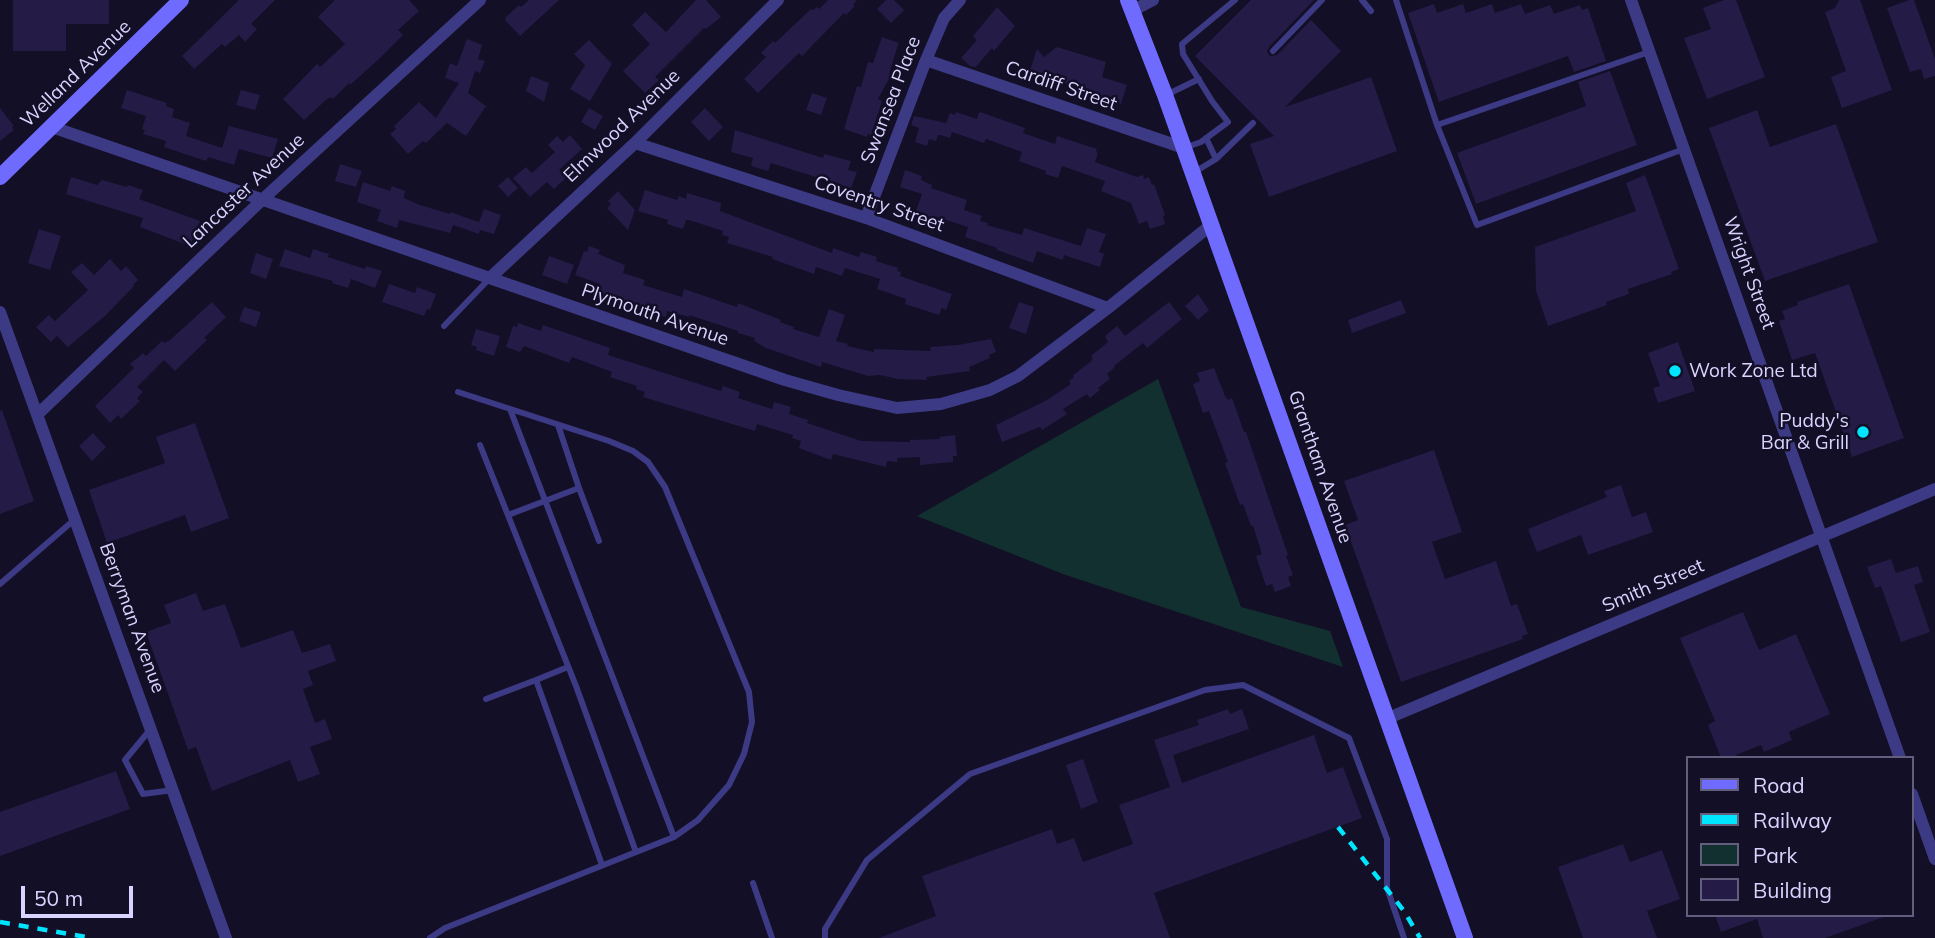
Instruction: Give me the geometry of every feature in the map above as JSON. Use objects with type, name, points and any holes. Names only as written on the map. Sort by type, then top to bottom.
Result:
[{"type":"street","name":"Welland Avenue","points":[[0,177],[181,0]]},
{"type":"street","name":"Lancaster Avenue","points":[[38,414],[263,199],[480,0]]},
{"type":"street","name":"Elmwood Avenue","points":[[491,277],[635,143],[778,0]]},
{"type":"street","name":"Swansea Place","points":[[866,218],[944,18],[960,0]]},
{"type":"street","name":"Grantham Avenue","points":[[1153,0],[1130,6],[1212,225],[1465,938]]},
{"type":"street","name":"Wright Street","points":[[1631,0],[1899,756]]},
{"type":"street","name":"Cardiff Street","points":[[926,60],[1184,148]]},
{"type":"street","name":"Plymouth Avenue","points":[[52,127],[785,380],[897,408],[940,404],[990,390],[1017,376],[1108,309],[1212,225]]},
{"type":"street","name":"Coventry Street","points":[[635,143],[866,218],[1108,309]]},
{"type":"street","name":"Berryman Avenue","points":[[0,312],[226,938]]},
{"type":"street","name":"Smith Street","points":[[1386,719],[1935,489]]},
{"type":"street","points":[[1914,799],[1935,859]]},
{"type":"lane","points":[[1184,148],[1206,138],[1228,122],[1183,54],[1182,44],[1235,0]]},
{"type":"lane","points":[[1273,51],[1322,0]]},
{"type":"lane","points":[[1362,0],[1371,11]]},
{"type":"lane","points":[[1396,0],[1437,125],[1477,225],[1684,149]]},
{"type":"lane","points":[[1437,125],[1649,52]]},
{"type":"lane","points":[[1165,95],[1199,79]]},
{"type":"lane","points":[[1193,173],[1216,159],[1253,123]]},
{"type":"lane","points":[[1206,138],[1216,159]]},
{"type":"lane","points":[[444,326],[491,277]]},
{"type":"lane","points":[[430,938],[445,928],[674,837],[698,820],[729,785],[744,754],[752,722],[749,692],[665,487],[648,463],[633,451],[458,392]]},
{"type":"lane","points":[[510,409],[674,837]]},
{"type":"lane","points":[[558,425],[599,541]]},
{"type":"lane","points":[[480,445],[568,667],[636,852]]},
{"type":"lane","points":[[508,514],[579,488]]},
{"type":"lane","points":[[0,584],[76,519]]},
{"type":"lane","points":[[486,699],[568,667]]},
{"type":"lane","points":[[536,680],[602,865]]},
{"type":"lane","points":[[825,938],[825,929],[867,860],[970,774],[1205,690],[1243,685],[1349,738],[1387,839],[1387,888],[1405,938]]},
{"type":"lane","points":[[151,729],[125,760],[143,794],[173,790]]},
{"type":"lane","points":[[753,883],[772,938]]},
{"type":"green space","points":[[1158,379],[1241,607],[1330,631],[1343,667],[1063,574],[917,516]]},
{"type":"building","points":[[13,0],[109,0],[109,24],[66,24],[66,51],[13,51]]},
{"type":"building","points":[[239,0],[275,0],[251,24],[257,29],[245,42],[239,35],[225,47],[222,44],[194,69],[182,56]]},
{"type":"building","points":[[335,0],[409,0],[419,11],[398,30],[403,35],[379,59],[304,120],[283,99],[317,64],[320,67],[345,44],[318,17]]},
{"type":"building","points":[[529,0],[559,0],[520,36],[505,20],[519,5],[521,7]]},
{"type":"building","points":[[696,0],[706,0],[721,17],[704,28],[655,77],[659,80],[645,93],[623,71],[650,44],[632,25],[645,12],[666,32]]},
{"type":"building","points":[[828,0],[857,0],[846,15],[844,13],[802,56],[799,53],[758,93],[744,79],[766,57],[761,53],[811,9],[819,9]]},
{"type":"building","points":[[886,0],[894,0],[904,10],[891,23],[877,9]]},
{"type":"building","points":[[1251,0],[1314,0],[1269,47],[1267,52],[1270,56],[1277,55],[1311,20],[1341,51],[1285,107],[1371,77],[1397,151],[1269,197],[1250,144],[1274,136],[1195,56]]},
{"type":"building","points":[[1724,0],[1736,0],[1765,77],[1707,99],[1684,38],[1711,29],[1703,8]]},
{"type":"building","points":[[1839,0],[1860,0],[1892,90],[1842,108],[1831,77],[1846,71],[1825,12],[1835,8]]},
{"type":"building","points":[[1914,0],[1935,59],[1935,76],[1924,79],[1921,69],[1910,72],[1887,8]]},
{"type":"building","points":[[1434,4],[1437,13],[1463,4],[1466,13],[1492,4],[1495,13],[1521,4],[1525,14],[1550,5],[1554,14],[1580,5],[1582,10],[1588,8],[1606,61],[1574,72],[1568,56],[1439,102],[1408,13]]},
{"type":"building","points":[[997,7],[1015,26],[976,67],[970,66],[961,58],[977,40],[973,36]]},
{"type":"building","points":[[882,37],[899,43],[889,74],[891,75],[878,99],[882,101],[871,135],[868,134],[867,137],[844,129],[857,86],[861,87],[868,62],[873,63]]},
{"type":"building","points":[[467,39],[482,45],[478,59],[485,61],[480,73],[475,71],[468,93],[486,106],[466,136],[447,123],[426,143],[423,141],[408,154],[390,134],[396,129],[394,126],[419,102],[436,118],[459,83],[445,78],[450,63],[457,66]]},
{"type":"building","points":[[589,40],[612,64],[590,101],[570,89],[585,65],[574,54]]},
{"type":"building","points":[[1057,47],[1106,62],[1102,77],[1127,85],[1121,104],[1030,70],[1037,49],[1044,57]]},
{"type":"building","points":[[1610,71],[1637,145],[1476,204],[1457,153],[1586,106],[1578,82]]},
{"type":"building","points":[[531,76],[549,83],[544,102],[526,91]]},
{"type":"building","points":[[127,90],[167,103],[166,106],[174,109],[172,117],[190,123],[186,136],[222,148],[229,126],[278,139],[272,158],[239,149],[234,165],[208,157],[206,161],[164,147],[166,141],[143,134],[146,116],[121,108]]},
{"type":"building","points":[[241,90],[260,95],[255,110],[236,105]]},
{"type":"building","points":[[812,93],[827,98],[821,115],[806,110]]},
{"type":"building","points":[[0,108],[14,126],[14,130],[0,141]]},
{"type":"building","points":[[589,108],[603,116],[595,130],[581,122]]},
{"type":"building","points":[[705,108],[723,127],[709,141],[691,122]]},
{"type":"building","points":[[1757,110],[1770,147],[1836,124],[1878,242],[1765,281],[1709,128]]},
{"type":"building","points":[[956,112],[977,119],[979,112],[983,113],[1025,128],[1023,133],[1055,144],[1057,136],[1097,149],[1095,162],[1137,177],[1143,175],[1144,179],[1149,177],[1165,215],[1165,224],[1150,229],[1147,221],[1139,224],[1131,203],[1101,191],[1105,181],[1062,166],[1058,178],[1045,174],[1046,171],[1019,161],[1022,152],[986,139],[984,143],[952,132],[950,138],[938,135],[936,141],[929,139],[927,146],[915,142],[919,128],[911,125],[914,116],[946,123],[950,113],[955,115]]},
{"type":"building","points":[[735,130],[823,158],[824,154],[851,161],[848,170],[857,172],[851,188],[771,163],[768,171],[754,167],[751,165],[753,158],[731,152]]},
{"type":"building","points":[[570,135],[582,149],[559,170],[566,178],[554,189],[547,182],[530,197],[513,178],[526,167],[532,173],[555,152],[548,145],[557,136],[563,142]]},
{"type":"building","points":[[340,164],[362,171],[356,187],[335,181]]},
{"type":"building","points":[[905,170],[922,176],[921,180],[932,185],[931,188],[967,200],[964,210],[982,216],[980,221],[988,223],[987,225],[1022,235],[1024,228],[1081,246],[1087,228],[1106,234],[1099,252],[1104,254],[1100,267],[1064,255],[1063,260],[1037,251],[1033,263],[965,237],[968,227],[934,216],[916,227],[921,212],[916,211],[922,194],[900,187]]},
{"type":"building","points":[[1645,175],[1679,269],[1628,289],[1629,294],[1606,302],[1607,305],[1548,326],[1536,291],[1535,247],[1636,211],[1626,183]]},
{"type":"building","points":[[71,177],[97,185],[102,180],[143,190],[139,199],[200,221],[190,246],[140,227],[143,218],[66,194]]},
{"type":"building","points":[[508,177],[518,188],[508,197],[498,186]]},
{"type":"building","points":[[363,182],[390,191],[392,186],[405,191],[404,198],[420,205],[479,222],[484,209],[501,215],[494,234],[480,230],[479,234],[453,225],[450,233],[399,220],[397,228],[377,221],[381,210],[357,202]]},
{"type":"building","points":[[645,190],[677,200],[679,196],[686,199],[687,193],[721,203],[720,211],[832,253],[833,248],[859,257],[861,252],[877,257],[876,261],[898,268],[900,276],[952,294],[946,310],[942,308],[939,315],[905,304],[906,299],[877,289],[880,279],[845,268],[842,276],[816,267],[814,274],[772,259],[773,257],[727,243],[729,237],[722,235],[723,231],[689,220],[686,220],[683,229],[667,224],[668,220],[638,211]]},
{"type":"building","points":[[618,191],[635,210],[628,230],[607,208],[611,204],[608,201]]},
{"type":"building","points":[[39,229],[61,236],[50,270],[28,263]]},
{"type":"building","points":[[589,246],[600,250],[598,254],[625,265],[623,273],[645,280],[643,285],[682,297],[684,289],[737,307],[738,303],[781,320],[780,322],[794,327],[793,329],[819,337],[829,309],[845,315],[836,341],[848,344],[847,346],[874,352],[874,349],[931,351],[930,347],[991,339],[996,352],[989,355],[990,358],[969,367],[970,371],[926,377],[927,380],[868,376],[822,362],[821,367],[766,348],[754,341],[755,338],[738,331],[689,315],[667,311],[666,317],[597,295],[600,284],[575,275],[584,251],[587,252]]},
{"type":"building","points":[[285,249],[310,258],[313,249],[365,269],[366,266],[382,271],[375,288],[351,279],[348,288],[332,283],[333,281],[279,266]]},
{"type":"building","points":[[256,253],[273,259],[266,279],[250,273]]},
{"type":"building","points":[[549,256],[574,265],[567,284],[542,275]]},
{"type":"building","points":[[110,259],[121,271],[126,266],[138,280],[134,286],[106,315],[68,347],[57,336],[51,342],[36,327],[49,315],[55,321],[88,290],[71,272],[82,263],[94,275]]},
{"type":"building","points":[[389,284],[415,293],[417,287],[436,294],[430,310],[427,309],[424,316],[382,302]]},
{"type":"building","points":[[1849,284],[1904,438],[1852,457],[1815,353],[1792,360],[1779,321],[1785,319],[1782,311],[1798,305],[1797,302]]},
{"type":"building","points":[[1198,294],[1209,310],[1198,320],[1185,306]]},
{"type":"building","points":[[1401,300],[1406,313],[1352,333],[1348,320]]},
{"type":"building","points":[[212,302],[226,317],[204,338],[207,340],[175,371],[164,360],[137,387],[143,392],[137,398],[140,401],[121,419],[118,415],[110,423],[95,406],[134,368],[130,364],[143,353],[146,356],[162,341],[164,343],[170,340]]},
{"type":"building","points":[[1019,302],[1034,307],[1026,334],[1009,328]]},
{"type":"building","points":[[1169,302],[1182,319],[1147,348],[1143,343],[1114,366],[1107,374],[1110,379],[1098,388],[1100,390],[1090,398],[1087,394],[1063,409],[1067,414],[1042,430],[1040,427],[1002,442],[996,425],[1047,400],[1071,384],[1069,381],[1073,375],[1093,359],[1091,356],[1108,342],[1105,336],[1117,326],[1125,336]]},
{"type":"building","points":[[244,307],[261,312],[256,327],[239,321]]},
{"type":"building","points":[[518,323],[541,331],[543,325],[610,348],[608,355],[721,391],[723,386],[740,392],[738,398],[772,409],[774,402],[791,407],[789,414],[808,420],[807,423],[861,441],[910,442],[955,435],[957,456],[953,456],[953,462],[920,465],[920,457],[897,458],[897,462],[887,461],[886,467],[833,454],[831,460],[799,448],[801,441],[792,438],[793,435],[757,424],[755,431],[643,397],[645,392],[636,389],[637,386],[610,377],[612,372],[572,357],[569,363],[524,346],[520,352],[506,347],[513,326],[517,327]]},
{"type":"building","points":[[476,329],[500,336],[494,356],[476,350],[477,347],[471,345]]},
{"type":"building","points":[[1678,342],[1695,391],[1658,403],[1653,388],[1660,386],[1648,353]]},
{"type":"building","points":[[1214,368],[1225,396],[1228,400],[1232,398],[1246,432],[1288,555],[1286,556],[1293,575],[1288,577],[1291,586],[1275,592],[1272,584],[1266,586],[1256,556],[1262,554],[1253,526],[1243,504],[1240,505],[1209,411],[1203,413],[1193,384],[1200,381],[1197,373]]},
{"type":"building","points":[[2,410],[34,501],[0,514],[0,411]]},
{"type":"building","points":[[195,423],[229,518],[191,532],[185,515],[107,543],[89,490],[165,463],[156,437]]},
{"type":"building","points":[[93,433],[106,447],[92,461],[79,446]]},
{"type":"building","points":[[1434,450],[1462,532],[1432,542],[1445,579],[1496,561],[1511,606],[1517,604],[1528,634],[1522,636],[1523,639],[1401,682],[1345,525],[1358,520],[1344,481]]},
{"type":"building","points":[[1621,485],[1632,517],[1646,512],[1653,532],[1588,555],[1581,535],[1537,552],[1528,529],[1607,497],[1604,491]]},
{"type":"building","points":[[1891,559],[1896,573],[1918,566],[1923,582],[1914,585],[1930,632],[1901,642],[1881,586],[1875,588],[1867,567]]},
{"type":"building","points":[[196,593],[203,611],[225,604],[241,648],[293,630],[302,653],[330,644],[336,661],[308,671],[313,685],[303,689],[315,723],[325,719],[332,739],[310,747],[320,774],[298,782],[290,760],[212,791],[196,747],[188,750],[146,632],[171,623],[164,605]]},
{"type":"building","points":[[1743,612],[1759,650],[1796,634],[1830,714],[1789,732],[1792,740],[1764,752],[1761,745],[1736,756],[1720,756],[1708,725],[1715,721],[1680,638]]},
{"type":"building","points":[[1228,709],[1230,714],[1242,709],[1249,729],[1173,755],[1182,783],[1314,735],[1327,773],[1343,767],[1362,818],[1154,893],[1170,938],[879,938],[936,916],[922,876],[1052,829],[1057,844],[1074,838],[1083,862],[1133,844],[1119,805],[1170,787],[1154,740],[1199,725],[1197,720]]},
{"type":"building","points":[[1083,759],[1098,802],[1081,809],[1066,765]]},
{"type":"building","points":[[116,771],[130,809],[0,856],[0,812]]},
{"type":"building","points":[[1623,844],[1630,862],[1662,850],[1680,899],[1647,911],[1657,938],[1583,938],[1558,867]]},
{"type":"building","points":[[1716,917],[1884,917],[1825,938],[1763,938],[1757,919],[1721,932]]},
{"type":"railway","points":[[1338,827],[1404,911],[1420,938]]},
{"type":"railway","points":[[0,922],[92,938]]},
{"type":"place","name":"Work Zone Ltd","points":[[1675,371]]},
{"type":"place","name":"Puddy's Bar & Grill","points":[[1863,432]]}]
